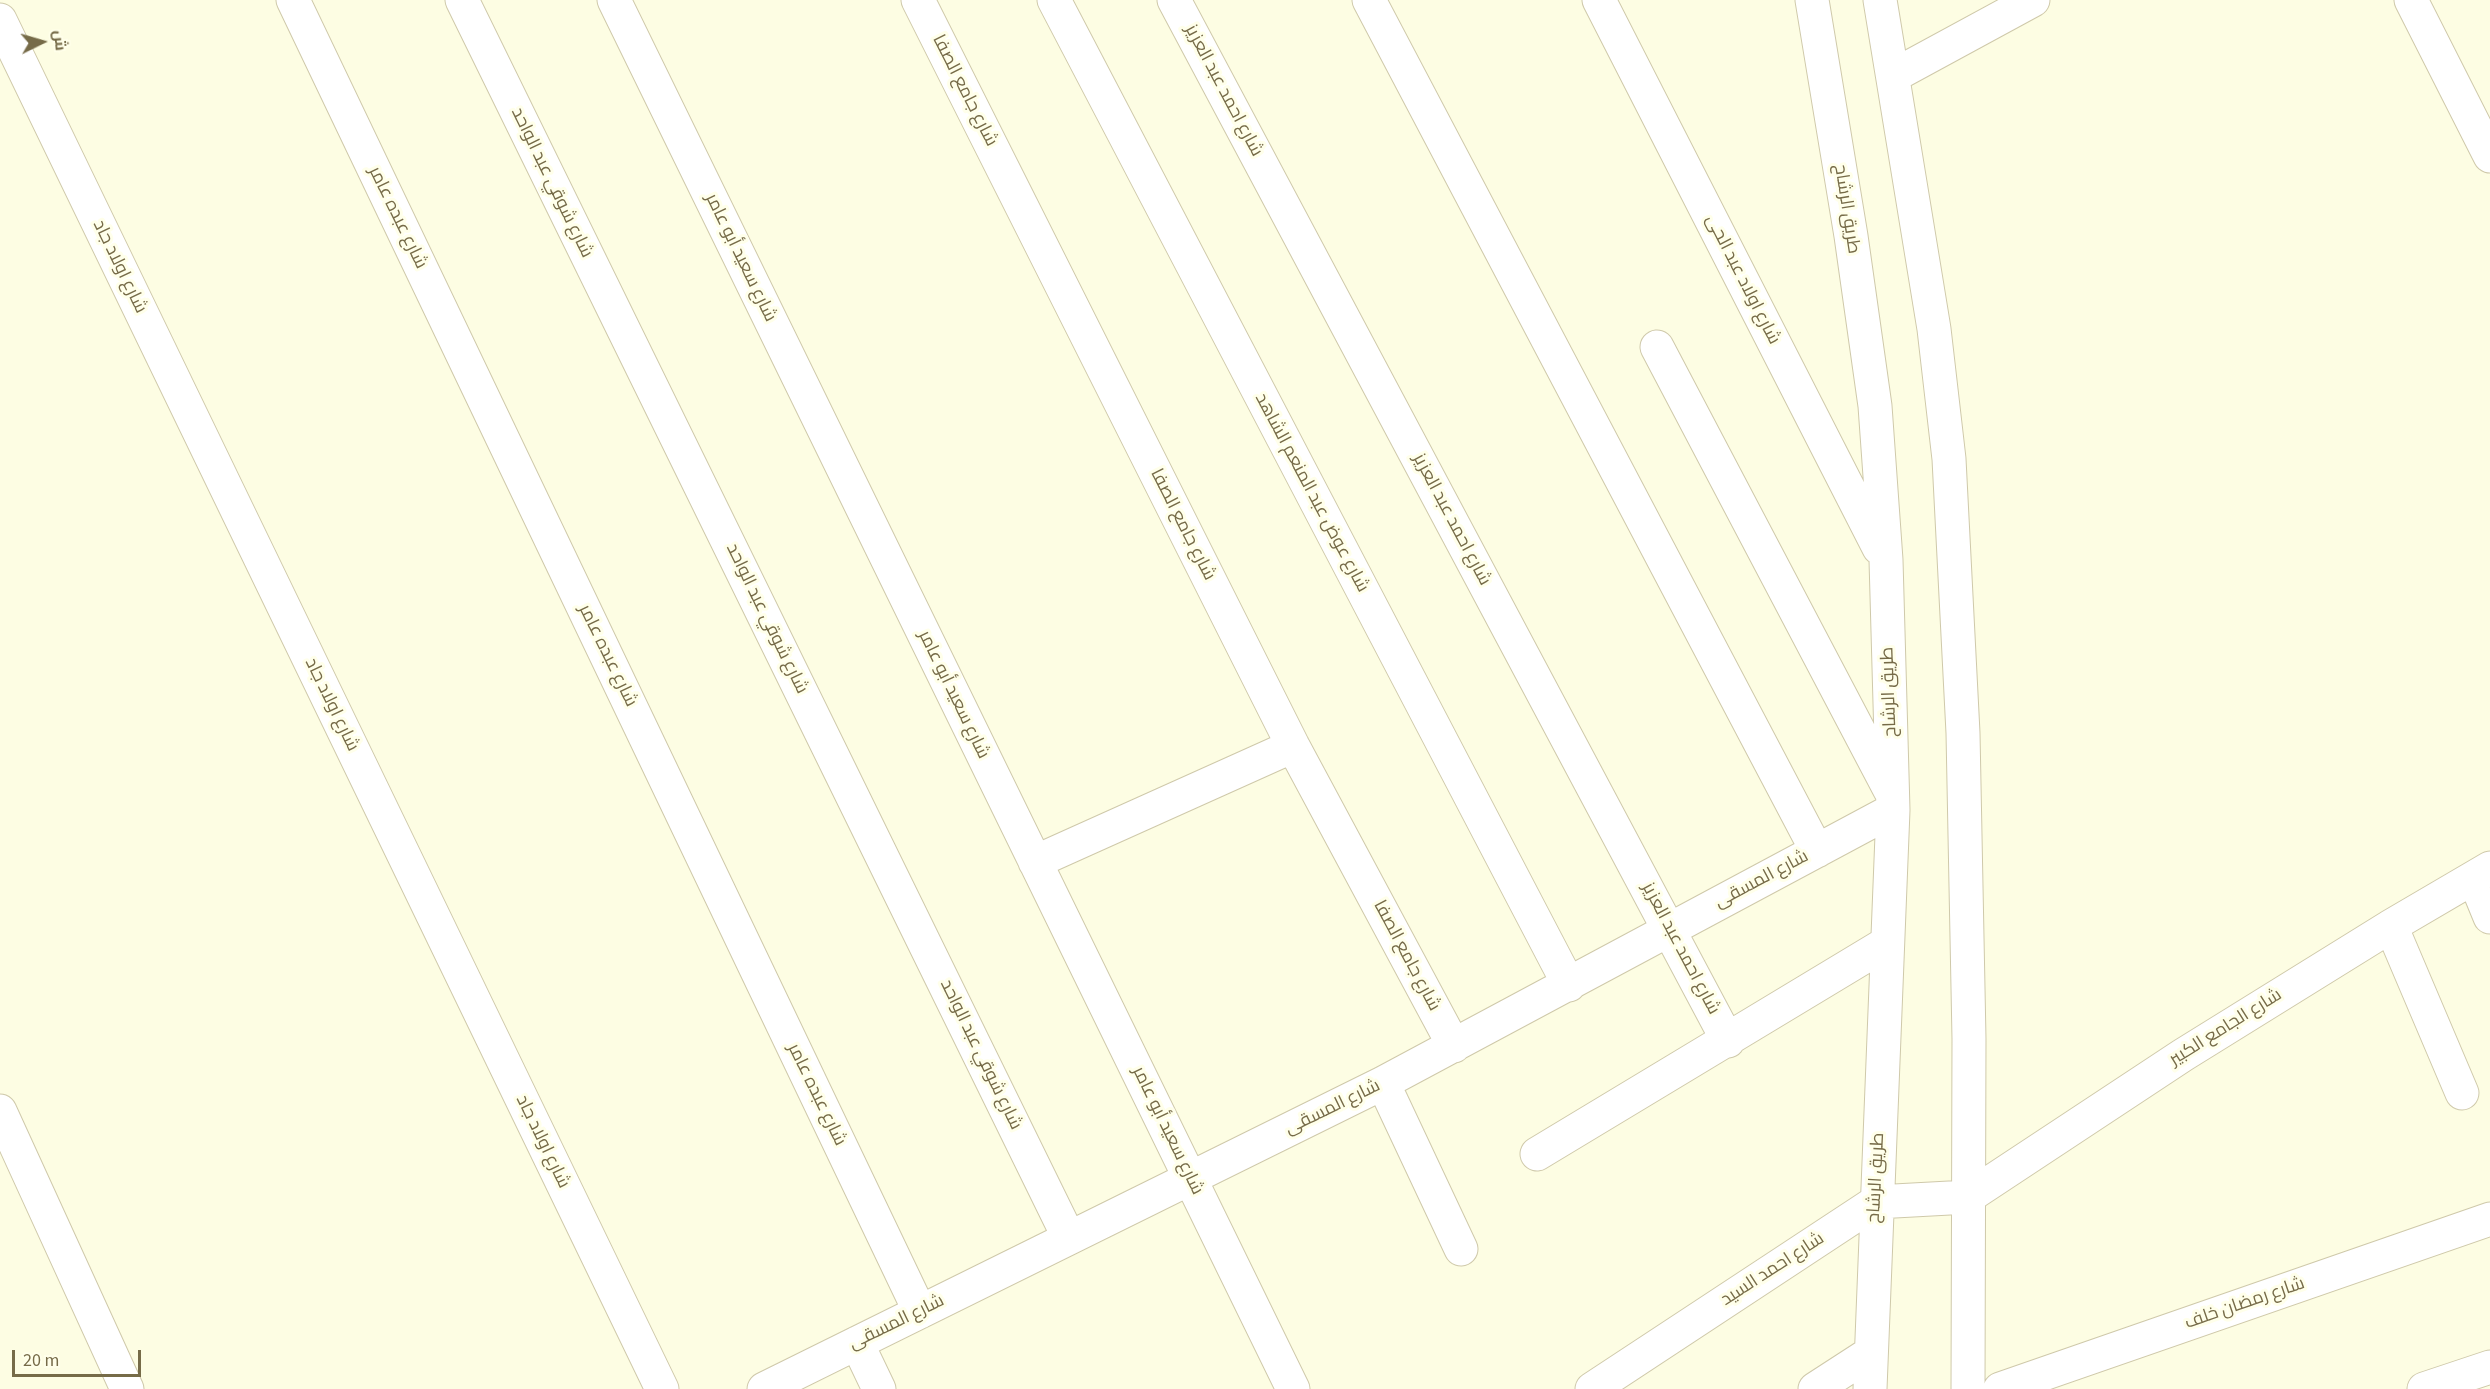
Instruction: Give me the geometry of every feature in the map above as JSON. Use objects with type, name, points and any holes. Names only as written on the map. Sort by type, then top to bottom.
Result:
[{"type":"street","name":"شارع عبده عامر","points":[[293,0],[920,1312]]},
{"type":"street","name":"شارع شوقي عبد الواحد","points":[[462,0],[1069,1238]]},
{"type":"street","name":"شارع سعيد أبو عامر","points":[[614,0],[1293,1389]]},
{"type":"street","name":"شارع جامع الصفا","points":[[918,0],[1293,746],[1454,1046]]},
{"type":"street","name":"شارع عوض عبد المنعم الشاهد","points":[[1054,0],[1569,985]]},
{"type":"street","name":"شارع احمد عبد العزيز","points":[[1174,0],[1728,1041]]},
{"type":"street","points":[[1369,0],[1817,851]]},
{"type":"street","name":"شارع اولاد عبد الحى","points":[[1599,0],[1886,560]]},
{"type":"street","name":"طريق الرشاح","points":[[1812,0],[1851,236],[1875,406],[1886,560],[1893,803],[1869,1389]]},
{"type":"street","points":[[1880,0],[1934,329],[1949,459],[1963,733],[1969,1040],[1968,1389]]},
{"type":"street","points":[[1893,76],[2033,0]]},
{"type":"street","points":[[2411,0],[2490,156]]},
{"type":"street","name":"شارع اولاد جاد","points":[[0,20],[662,1389]]},
{"type":"street","points":[[1657,347],[1893,803]]},
{"type":"street","points":[[1035,862],[1293,746]]},
{"type":"street","name":"شارع المسقى","points":[[764,1389],[1383,1083],[1817,851],[1893,803]]},
{"type":"street","points":[[2482,873],[2490,917]]},
{"type":"street","name":"شارع الجامع الكبير","points":[[1968,1197],[2183,1055],[2391,926],[2482,873]]},
{"type":"street","points":[[2391,926],[2462,1093]]},
{"type":"street","points":[[1537,1154],[1728,1041],[1887,943]]},
{"type":"street","points":[[1383,1083],[1461,1249]]},
{"type":"street","points":[[0,1111],[127,1389]]},
{"type":"street","points":[[1876,1202],[1968,1197]]},
{"type":"street","name":"شارع احمد السيد","points":[[1592,1389],[1876,1202]]},
{"type":"street","name":"شارع رمضان خلف","points":[[2000,1389],[2490,1219]]},
{"type":"street","points":[[857,1343],[879,1389]]},
{"type":"street","points":[[1815,1389],[1869,1354]]},
{"type":"street","points":[[2424,1389],[2490,1367]]}]
